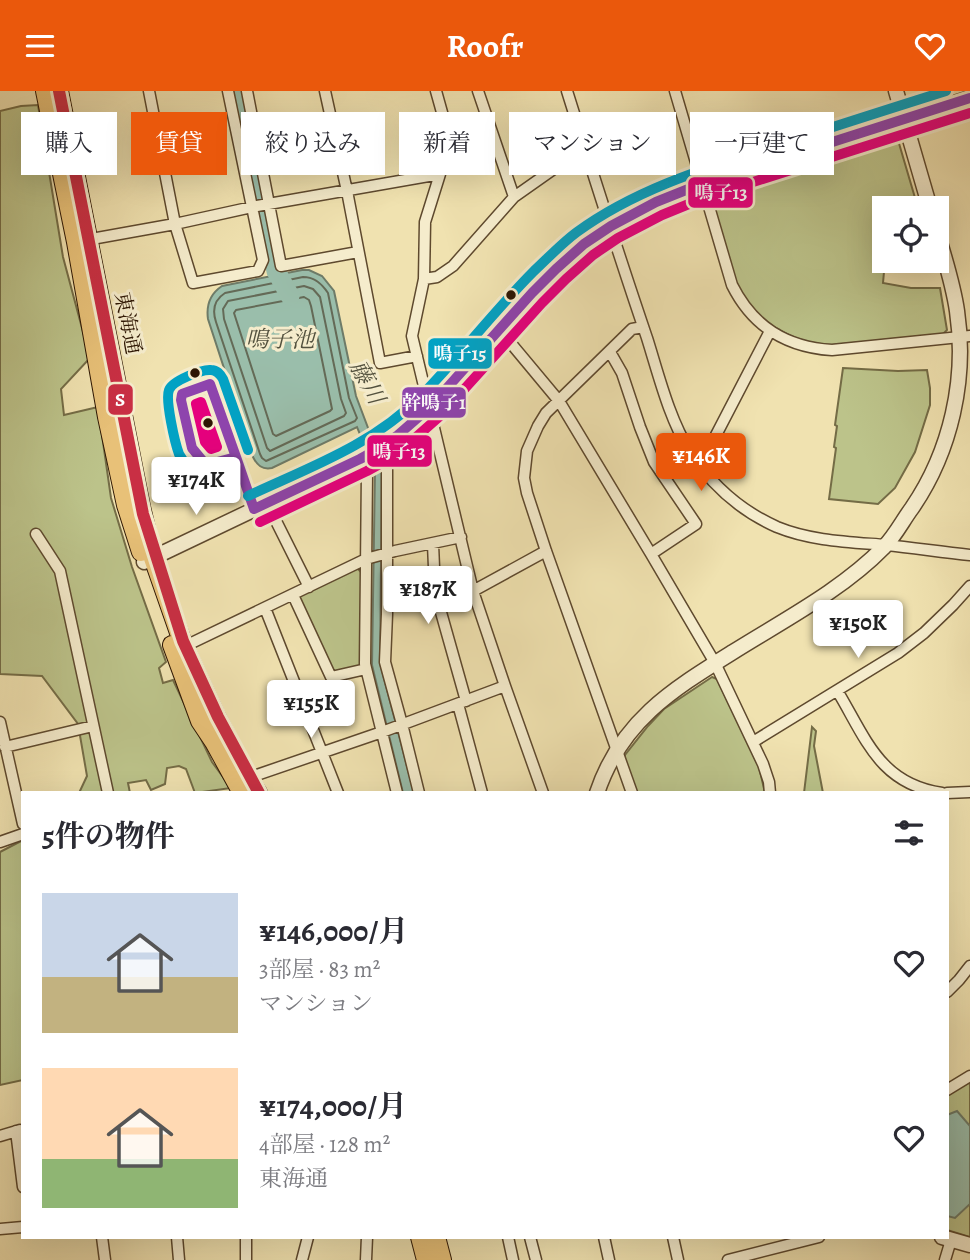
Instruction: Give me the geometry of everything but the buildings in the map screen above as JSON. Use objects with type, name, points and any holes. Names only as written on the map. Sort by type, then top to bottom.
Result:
[{"type":"main road","name":"東海通","points":[[45,91],[82,241],[141,507],[149,560],[179,649],[215,714],[250,788]]},
{"type":"main road","name":"東海通","points":[[60,91],[82,241]]},
{"type":"main road","points":[[424,1239],[426,1260]]},
{"type":"main road","points":[[425,1239],[442,1260]]},
{"type":"street","points":[[149,91],[175,224],[193,283],[258,271],[263,260],[261,205],[247,91]]},
{"type":"street","points":[[228,91],[281,266],[358,252]]},
{"type":"street","points":[[325,91],[380,363],[417,356]]},
{"type":"street","points":[[436,91],[442,112]]},
{"type":"street","points":[[478,91],[514,197]]},
{"type":"street","points":[[568,91],[574,112]]},
{"type":"street","points":[[675,91],[732,285],[744,306],[758,322],[797,344],[816,349],[832,350],[965,337]]},
{"type":"street","points":[[896,91],[926,196]]},
{"type":"street","points":[[149,560],[383,447],[430,407],[556,269],[584,244],[611,226],[656,202],[701,184],[970,98]]},
{"type":"street","points":[[82,241],[261,205],[435,175]]},
{"type":"street","points":[[440,175],[425,222],[424,279],[412,336],[473,591],[542,791]]},
{"type":"street","points":[[424,279],[438,277],[453,266],[514,197],[545,175]]},
{"type":"street","points":[[594,175],[681,435],[700,466],[721,490],[758,518],[778,527],[820,538],[970,555]]},
{"type":"street","points":[[598,791],[617,749],[652,707],[854,573],[886,545],[922,493],[948,434],[965,337],[949,272]]},
{"type":"street","points":[[631,791],[546,551],[524,478],[527,451],[547,413],[632,329],[643,327]]},
{"type":"street","points":[[499,330],[559,401],[715,663],[763,764],[770,791]]},
{"type":"street","points":[[700,466],[770,331]]},
{"type":"street","points":[[610,352],[622,373],[654,463],[696,524],[651,554]]},
{"type":"street","points":[[383,447],[387,455],[385,662],[418,791]]},
{"type":"street","points":[[363,457],[367,472],[366,669],[384,731],[397,791]]},
{"type":"street","points":[[267,503],[309,587]]},
{"type":"street","points":[[36,534],[60,571],[108,791]]},
{"type":"street","points":[[179,649],[368,559],[461,537]]},
{"type":"street","points":[[433,544],[435,591],[482,791]]},
{"type":"street","points":[[473,591],[546,551]]},
{"type":"street","points":[[753,743],[898,653],[924,633],[970,586]]},
{"type":"street","points":[[293,595],[331,677],[366,669]]},
{"type":"street","points":[[265,608],[337,791]]},
{"type":"street","points":[[250,788],[323,752],[505,686]]},
{"type":"street","points":[[838,692],[881,762],[913,785],[932,791]]},
{"type":"street","points":[[0,722],[21,815]]},
{"type":"street","points":[[5,747],[93,726]]},
{"type":"street","points":[[949,793],[970,792]]},
{"type":"street","points":[[0,842],[21,835]]},
{"type":"street","points":[[949,990],[970,966]]},
{"type":"street","points":[[949,1089],[970,1076]]},
{"type":"street","points":[[0,1136],[20,1130],[21,1149]]},
{"type":"street","points":[[0,1229],[21,1227]]},
{"type":"street","points":[[102,1239],[105,1260]]},
{"type":"street","points":[[177,1239],[179,1260]]},
{"type":"street","points":[[246,1239],[246,1260]]},
{"type":"street","points":[[302,1260],[307,1239]]},
{"type":"street","points":[[366,1260],[367,1239]]},
{"type":"street","points":[[508,1239],[513,1260]]},
{"type":"street","points":[[531,1239],[536,1260]]},
{"type":"street","points":[[604,1239],[609,1260]]},
{"type":"street","points":[[673,1239],[678,1260]]},
{"type":"street","points":[[728,1260],[756,1257],[813,1239]]},
{"type":"street","points":[[945,1260],[947,1239],[970,1245]]},
{"type":"green space","points":[[38,105],[39,112],[21,112],[21,175],[50,175],[63,257],[90,358],[61,389],[64,415],[98,407],[111,498],[166,662],[159,668],[163,683],[173,680],[212,762],[231,788],[194,791],[186,769],[179,766],[167,768],[165,784],[151,790],[146,780],[128,783],[130,791],[80,791],[87,776],[78,724],[42,676],[0,674],[0,111]]},
{"type":"green space","points":[[890,137],[898,140],[914,196],[872,196],[872,273],[884,273],[883,283],[911,288],[940,288],[947,330],[943,334],[832,345],[811,342],[798,339],[763,320],[742,294],[724,246],[711,199],[717,193],[773,175],[834,175],[834,155]]},
{"type":"green space","points":[[843,368],[927,370],[930,405],[915,452],[895,488],[878,504],[829,499]]},
{"type":"green space","points":[[357,568],[361,572],[361,665],[336,674],[331,671],[299,602],[299,596]]},
{"type":"green space","points":[[712,677],[717,679],[759,767],[765,791],[635,791],[625,755],[664,709]]},
{"type":"green space","points":[[812,727],[816,731],[814,746],[823,791],[804,791]]},
{"type":"green space","points":[[21,841],[21,1080],[0,1085],[0,852]]},
{"type":"green space","points":[[970,1082],[970,1237],[949,1231],[949,1094]]},
{"type":"water","name":"鳴子池","points":[[309,270],[322,276],[334,291],[356,396],[382,465],[380,663],[413,791],[403,791],[372,665],[375,470],[357,427],[272,468],[265,468],[256,462],[208,319],[210,300],[222,286]]},
{"type":"water","points":[[957,1111],[970,1126],[970,1204],[955,1218],[949,1216],[949,1114]]},
{"type":"waterway","name":"藤川","points":[[238,91],[276,271],[290,296]]},
{"type":"transit line","name":"S","points":[[59,91],[143,514],[183,641],[218,717],[258,791]]},
{"type":"transit line","name":"鳴子15","points":[[248,496],[339,454],[402,413],[435,381],[534,271],[571,236],[600,217],[672,181],[946,91]]},
{"type":"transit line","name":"幹鳴子1","points":[[254,509],[360,459],[398,435],[430,407],[556,269],[584,244],[611,226],[656,202],[701,184],[970,98]]},
{"type":"transit line","name":"鳴子13","points":[[260,522],[367,471],[406,446],[440,416],[566,279],[593,255],[618,238],[662,215],[706,197],[970,113]]},
{"type":"transit line","name":"鳴子15","points":[[227,474],[210,479],[201,478],[179,454],[169,412],[168,395],[171,387],[181,379],[201,371],[211,370],[218,373],[223,379],[248,450]]},
{"type":"transit line","name":"幹鳴子1","points":[[210,384],[236,457],[206,465],[192,448],[181,400],[182,394],[210,384]]},
{"type":"transit line","name":"鳴子13","points":[[201,402],[217,447],[211,449],[205,442],[196,404],[201,402]]},
{"type":"transit line","name":"幹鳴子1","points":[[236,457],[254,509]]}]
